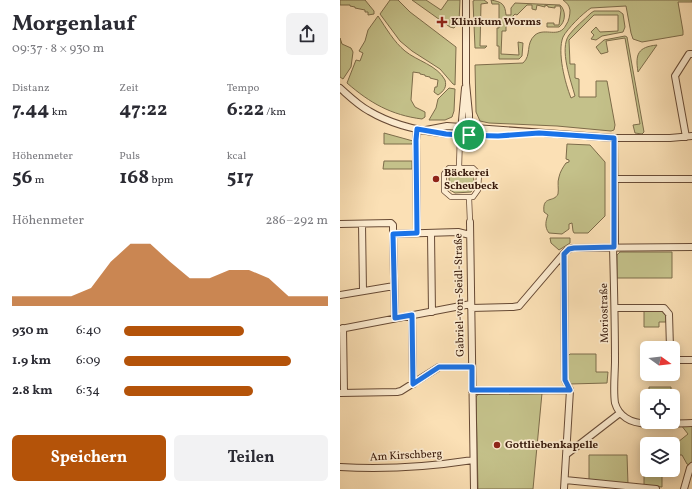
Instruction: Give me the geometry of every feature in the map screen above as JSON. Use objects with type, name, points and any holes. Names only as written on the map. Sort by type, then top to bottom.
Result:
[{"type":"street","points":[[466,0],[466,83],[470,114],[469,135]]},
{"type":"street","points":[[426,130],[447,126],[614,138],[648,139],[689,137],[684,128],[675,76],[689,54],[692,54]]},
{"type":"street","points":[[466,83],[463,98],[459,168],[450,168],[444,174],[444,191],[450,197],[470,197]]},
{"type":"street","points":[[340,88],[354,101],[378,116],[392,122],[417,129],[460,135],[498,136],[539,133]]},
{"type":"street","points":[[684,128],[692,126]]},
{"type":"street","points":[[417,129],[417,233]]},
{"type":"street","name":"Moriostraße","points":[[614,138],[614,397],[616,406],[620,413]]},
{"type":"street","name":"Gabriel-von-Seidl-Straße","points":[[459,168],[473,168],[479,174],[478,190],[473,197],[470,197],[474,489]]},
{"type":"street","points":[[614,179],[692,179]]},
{"type":"street","points":[[340,224],[391,223],[393,225],[395,318]]},
{"type":"street","points":[[362,224],[363,291]]},
{"type":"street","points":[[393,234],[458,232],[470,235]]},
{"type":"street","points":[[431,233],[432,312]]},
{"type":"street","points":[[472,367],[439,367],[413,384],[397,392],[342,393],[342,329],[395,318],[471,306],[519,306],[569,249],[614,247],[692,247]]},
{"type":"street","points":[[564,254],[565,380],[570,390],[564,489]]},
{"type":"street","points":[[340,295],[394,286]]},
{"type":"street","points":[[615,308],[664,308],[669,314],[670,341]]},
{"type":"street","points":[[412,315],[413,384]]},
{"type":"street","points":[[680,360],[692,360]]},
{"type":"street","points":[[472,390],[570,390]]},
{"type":"street","points":[[567,454],[620,413],[628,420],[641,423],[692,423]]},
{"type":"street","name":"Am Kirschberg","points":[[340,467],[396,468],[433,466],[473,460]]},
{"type":"street","points":[[684,489],[690,468],[692,466]]},
{"type":"street","points":[[565,480],[656,489]]},
{"type":"shaded area","points":[[340,0],[365,0],[374,11],[374,14],[368,15],[368,12],[365,12],[365,10],[355,8],[350,5],[340,5]]},
{"type":"shaded area","points":[[390,0],[398,0],[410,12],[456,47],[455,85],[440,69],[412,51],[400,41],[380,14]]},
{"type":"shaded area","points":[[412,0],[426,0],[441,10],[448,0],[460,0],[459,22],[454,28],[450,27]]},
{"type":"shaded area","points":[[484,0],[488,3],[481,4],[480,46],[487,46],[485,48],[475,48],[473,1]]},
{"type":"shaded area","points":[[491,0],[504,6],[506,15],[511,15],[511,8],[515,3],[560,5],[564,13],[564,19],[559,27],[547,27],[547,23],[559,25],[561,10],[560,6],[555,6],[555,8],[545,5],[545,7],[537,5],[536,10],[532,9],[532,5],[527,5],[517,15],[515,14],[507,23],[508,25],[506,27],[506,31],[502,31],[501,54],[519,55],[518,42],[523,43],[522,56],[519,59],[499,59],[497,28],[499,28],[499,4],[492,4]]},
{"type":"shaded area","points":[[563,0],[692,0],[692,2],[678,2],[683,35],[642,42],[633,39],[626,6],[591,8],[576,21],[563,37],[561,43],[561,59],[566,84],[571,98],[575,96],[565,56],[566,41],[569,35],[594,11],[619,11],[623,14],[625,27],[623,32],[602,36],[596,40],[591,39],[594,35],[591,32],[596,27],[600,32],[618,31],[618,15],[594,15],[569,40],[570,64],[575,64],[575,78],[579,79],[579,97],[596,97],[596,81],[607,81],[615,125],[614,130],[489,123],[480,121],[476,112],[475,65],[523,63],[527,57],[530,42],[535,35],[543,32],[560,31],[567,23],[570,10],[568,4]]},
{"type":"shaded area","points":[[378,16],[390,35],[405,51],[437,71],[445,80],[446,85],[442,92],[438,95],[434,92],[435,87],[437,87],[438,80],[413,72],[411,100],[415,107],[425,112],[425,117],[422,119],[400,114],[382,107],[347,83],[356,60],[360,61],[363,53],[359,51],[365,41],[368,30]]},
{"type":"shaded area","points":[[625,36],[627,37],[644,132],[642,134],[635,133],[633,125],[640,124],[625,38],[606,41],[608,52],[601,54],[596,47],[604,40]]},
{"type":"shaded area","points":[[340,38],[342,44],[351,48],[353,52],[351,67],[343,79],[340,77]]},
{"type":"shaded area","points":[[657,45],[638,72],[637,60],[639,52],[651,46]]},
{"type":"shaded area","points":[[449,88],[455,89],[454,111],[452,117],[445,120],[429,120],[436,108],[438,99]]},
{"type":"shaded area","points":[[384,133],[413,141],[412,144],[384,144]]},
{"type":"shaded area","points":[[567,144],[590,145],[605,162],[605,216],[588,233],[574,233],[572,223],[569,224],[569,229],[562,234],[549,233],[546,228],[548,215],[544,212],[545,203],[546,201],[556,197],[558,194],[558,181],[560,173],[566,163],[569,162],[569,160],[566,159]]},
{"type":"shaded area","points":[[384,161],[412,161],[412,169],[383,169]]},
{"type":"shaded area","points":[[454,172],[471,173],[474,179],[474,184],[471,192],[455,193],[450,190],[449,178]]},
{"type":"shaded area","points":[[550,238],[570,238],[570,243],[559,250],[551,243]]},
{"type":"shaded area","points":[[620,252],[672,252],[672,278],[617,278],[617,255]]},
{"type":"shaded area","points":[[661,310],[666,316],[666,322],[659,322],[659,327],[644,327],[644,311]]},
{"type":"shaded area","points":[[570,354],[596,354],[596,372],[608,372],[607,383],[570,384],[567,381],[567,357]]},
{"type":"shaded area","points":[[649,387],[671,387],[671,389],[649,389]]},
{"type":"shaded area","points":[[480,392],[542,393],[533,489],[478,489],[476,397]]},
{"type":"shaded area","points":[[681,425],[692,425],[692,463],[689,465],[682,455],[680,455],[680,440],[688,434]]},
{"type":"shaded area","points":[[589,455],[627,455],[628,484],[589,481]]},
{"type":"shaded area","points":[[644,477],[662,477],[662,487],[644,485]]},
{"type":"place","name":"Klinikum Worms","points":[[442,22]]},
{"type":"place","name":"Bäckerei Scheubeck","points":[[436,179]]},
{"type":"place","name":"Gottliebenkapelle","points":[[497,445]]},
{"type":"route","points":[[417,129],[446,134],[469,135],[498,136],[539,133],[614,138],[614,247],[574,248],[569,249],[564,254],[565,380],[570,390],[472,390],[472,367],[439,367],[413,384],[412,315],[395,318],[393,234],[417,233],[417,129]]}]
